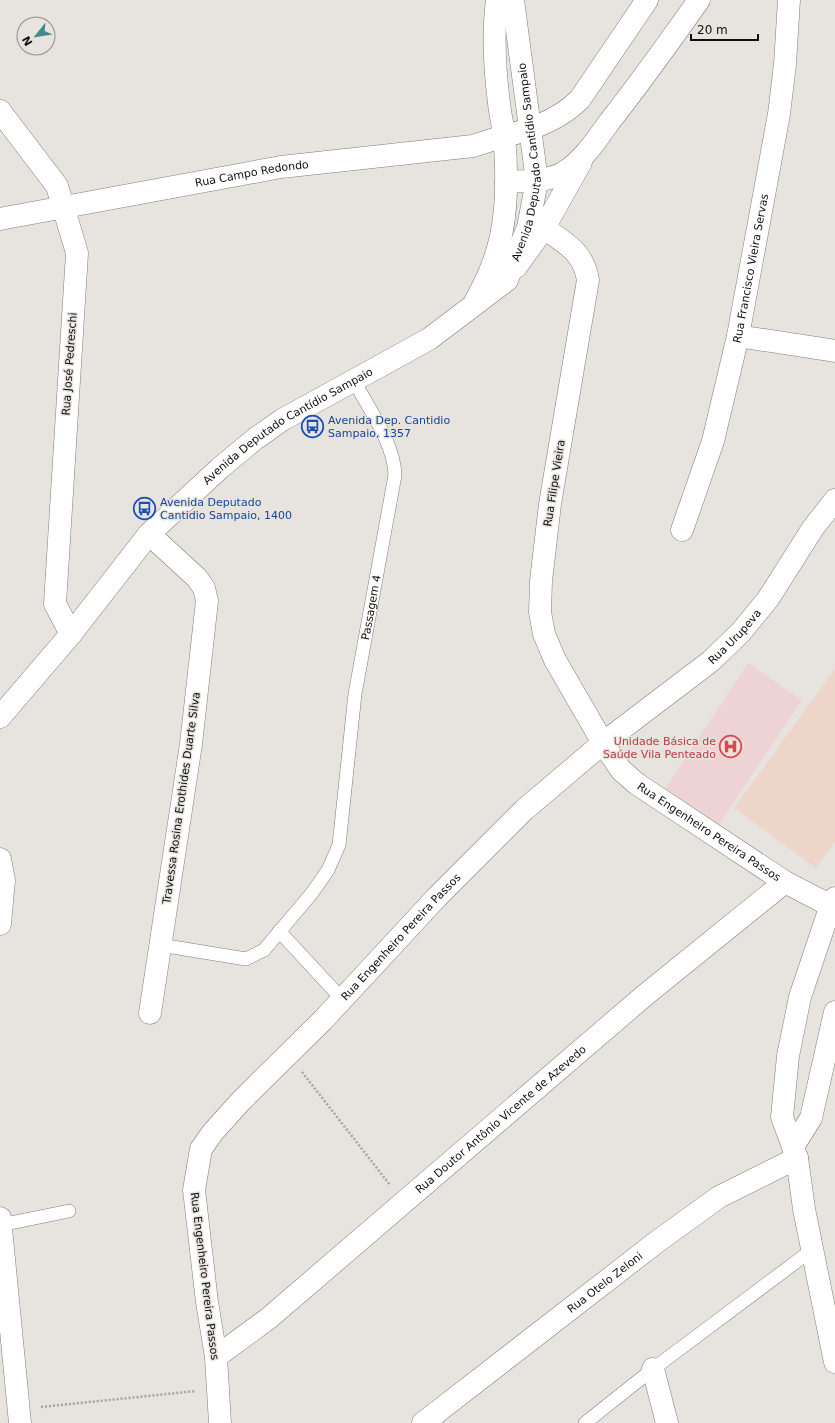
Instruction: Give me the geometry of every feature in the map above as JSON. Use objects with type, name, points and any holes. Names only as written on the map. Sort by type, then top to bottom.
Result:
[{"type":"street","name":"Avenida Deputado Cantídio Sampaio","points":[[473,306],[493,265],[500,241],[503,223],[506,182],[504,136],[499,103],[495,18],[497,0]]},
{"type":"street","name":"Avenida Deputado Cantídio Sampaio","points":[[0,717],[71,634],[149,534],[255,438],[282,420],[429,339],[507,280],[528,226],[537,181],[513,0]]},
{"type":"street","name":"Rua Campo Redondo","points":[[0,219],[281,167],[473,146],[504,136],[531,130],[568,111],[580,99],[647,0]]},
{"type":"street","points":[[507,280],[544,228],[586,152],[652,67],[698,0]]},
{"type":"street","name":"Rua Francisco Vieira Servas","points":[[682,530],[713,441],[738,336],[779,114],[790,0]]},
{"type":"street","name":"Rua José Pedreschi","points":[[0,111],[57,186],[77,253],[55,604],[71,634]]},
{"type":"street","points":[[506,182],[537,181],[564,172],[586,152]]},
{"type":"street","name":"Rua Filipe Vieira","points":[[544,228],[578,254],[586,265],[588,280],[550,504],[541,581],[540,612],[544,634],[555,660],[603,743]]},
{"type":"street","points":[[738,336],[835,351]]},
{"type":"street","name":"Rua Urupeva","points":[[603,743],[711,661],[741,632],[768,599],[814,528],[835,500]]},
{"type":"street","name":"Travessa Rosina Erothides Duarte Silva","points":[[149,534],[197,578],[204,588],[206,601],[191,744],[150,1013]]},
{"type":"street","name":"Rua Engenheiro Pereira Passos","points":[[220,1423],[216,1357],[194,1190],[197,1165],[201,1149],[213,1132],[342,999],[437,897],[524,810],[603,743],[621,770],[637,784],[785,882],[834,904]]},
{"type":"street","points":[[0,859],[4,880],[0,924]]},
{"type":"street","name":"Rua Doutor Antônio Vicente de Azevedo","points":[[216,1357],[269,1318],[644,996],[785,882]]},
{"type":"street","points":[[834,904],[800,997],[788,1056],[782,1117],[796,1152],[804,1209],[835,1362]]},
{"type":"street","points":[[796,1152],[812,1118],[835,1012]]},
{"type":"street","name":"Rua Otelo Zeloni","points":[[423,1423],[719,1197],[796,1152]]},
{"type":"street","points":[[0,1222],[19,1416]]},
{"type":"street","points":[[653,1369],[667,1423]]},
{"type":"lane","name":"Passagem 4","points":[[160,945],[246,959],[264,950],[312,893],[328,870],[339,845],[355,694],[395,475],[395,462],[391,449],[354,381]]},
{"type":"lane","points":[[279,931],[342,999]]},
{"type":"lane","points":[[0,1222],[69,1211]]},
{"type":"lane","points":[[585,1423],[653,1369],[812,1250]]},
{"type":"path","points":[[288,1055],[404,1202]]},
{"type":"path","points":[[19,1416],[217,1389]]},
{"type":"shaded area","name":"Unidade Básica de Saúde Vila Penteado","points":[[748,663],[802,700],[715,831],[661,795]]},
{"type":"shaded area","points":[[835,669],[835,842],[816,868],[734,808]]},
{"type":"place","name":"Avenida Dep. Cantidio Sampaio, 1357","points":[[313,426]]},
{"type":"place","name":"Avenida Deputado Cantidio Sampaio, 1400","points":[[145,508]]},
{"type":"place","name":"Unidade Básica de Saúde Vila Penteado","points":[[731,747]]}]
